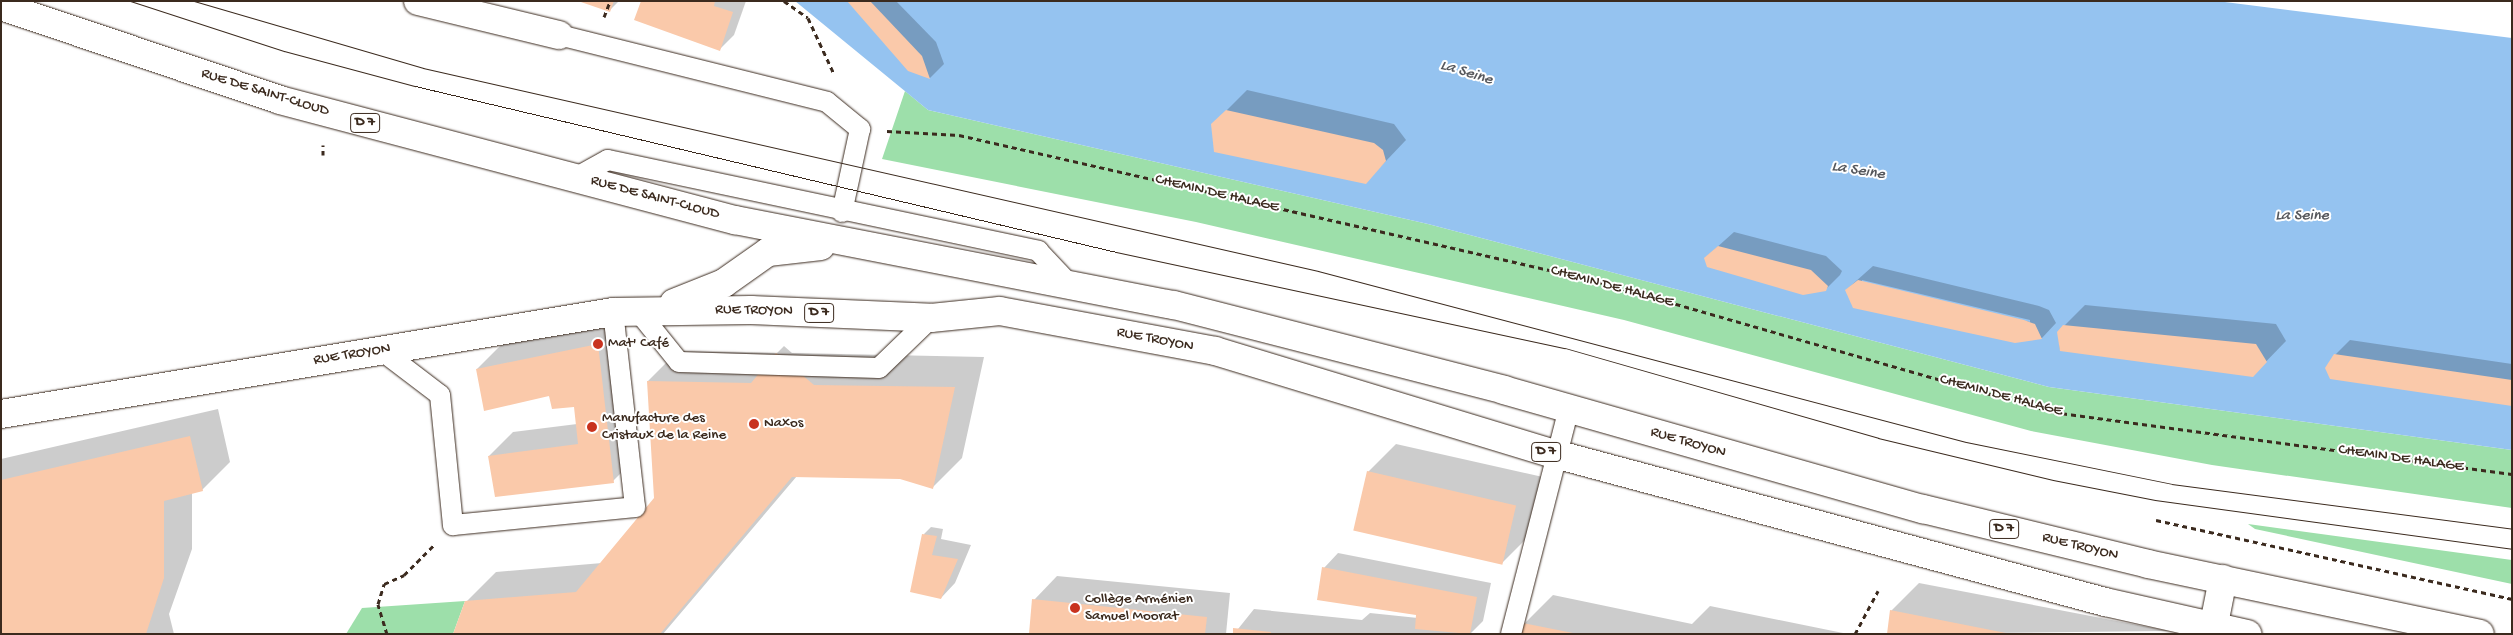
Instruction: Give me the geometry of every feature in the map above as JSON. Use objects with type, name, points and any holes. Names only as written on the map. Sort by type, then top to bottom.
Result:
[{"type":"main road","points":[[418,1],[559,35]]},
{"type":"main road","name":"RUE DE SAINT-CLOUD","points":[[1,6],[280,100],[735,220]]},
{"type":"main road","points":[[724,283],[743,265],[749,236],[735,220]]},
{"type":"main road","name":"RUE TROYON","points":[[735,220],[1174,305],[1569,408],[1923,509],[2223,580],[2480,634]]},
{"type":"main road","points":[[625,311],[693,299],[724,283],[768,252],[800,246],[878,248]]},
{"type":"main road","name":"RUE TROYON","points":[[1,414],[625,311],[751,310],[931,318],[1000,310],[1215,351],[1555,454],[2213,630],[2247,634]]},
{"type":"main road","points":[[2213,630],[2223,580]]},
{"type":"lane","points":[[559,35],[827,102],[860,129],[842,212]]},
{"type":"lane","points":[[577,177],[608,160],[842,212],[1038,251],[1072,286]]},
{"type":"lane","points":[[625,311],[679,362],[879,368],[931,318]]},
{"type":"lane","points":[[381,350],[440,395],[453,525],[635,507],[625,311]]},
{"type":"lane","name":"D 7","points":[[1555,454],[1569,408]]},
{"type":"lane","points":[[1511,634],[1555,454]]},
{"type":"path","points":[[607,11],[610,1]]},
{"type":"path","points":[[784,1],[808,18],[836,78]]},
{"type":"path","name":"CHEMIN DE HALAGE","points":[[860,129],[959,135],[1589,279],[2053,412],[2512,474]]},
{"type":"path","points":[[2156,520],[2512,599]]},
{"type":"path","points":[[387,634],[378,604],[384,584],[404,575],[453,525]]},
{"type":"path","points":[[1855,634],[1878,591]]},
{"type":"green space","points":[[905,91],[928,110],[1428,224],[2049,387],[2512,450],[2512,508],[2212,465],[2031,431],[1624,320],[1196,222],[882,159]]},
{"type":"green space","points":[[2248,524],[2512,560],[2512,584],[2255,529]]},
{"type":"green space","points":[[465,601],[453,634],[346,634],[362,608]]},
{"type":"water","name":"La Seine","points":[[795,1],[2217,1],[2512,38],[2512,450],[2049,387],[1428,224],[928,110]]},
{"type":"building","points":[[578,1],[614,1],[610,12]]},
{"type":"building","points":[[641,1],[715,1],[714,6],[733,12],[720,51],[634,20]]},
{"type":"building","points":[[847,1],[870,1],[922,56],[930,79],[908,71]]},
{"type":"building","points":[[1226,110],[1374,143],[1383,150],[1386,161],[1366,184],[1214,152],[1211,124]]},
{"type":"building","points":[[1718,246],[1811,270],[1828,286],[1826,291],[1803,295],[1707,267],[1704,258]]},
{"type":"building","points":[[1858,280],[2024,320],[2035,324],[2042,339],[2015,343],[1853,308],[1845,290]]},
{"type":"building","points":[[2063,325],[2256,344],[2267,362],[2253,377],[2060,351],[2057,332]]},
{"type":"building","name":"Manufacture des Cristaux de la Reine","points":[[598,344],[614,483],[495,497],[488,456],[578,444],[574,407],[552,409],[549,396],[484,411],[476,369]]},
{"type":"building","points":[[776,353],[814,385],[955,387],[933,489],[900,479],[792,477],[660,634],[453,634],[465,601],[576,592],[654,498],[647,381],[751,383]]},
{"type":"building","points":[[2334,354],[2512,380],[2512,406],[2330,379],[2325,368]]},
{"type":"building","points":[[190,436],[203,491],[164,501],[164,578],[146,634],[1,634],[1,480]]},
{"type":"building","points":[[1367,471],[1516,505],[1502,565],[1353,530]]},
{"type":"building","points":[[922,534],[937,536],[932,555],[958,559],[941,599],[910,592]]},
{"type":"building","points":[[1322,567],[1477,597],[1470,634],[1415,629],[1416,615],[1317,600]]},
{"type":"building","name":"Collège Arménien Samuel Moorat","points":[[1032,599],[1207,617],[1205,634],[1029,634]]},
{"type":"building","points":[[1890,610],[2006,633],[2006,634],[1887,634]]},
{"type":"building","points":[[1523,623],[1573,633],[1573,634],[1521,634]]},
{"type":"building","points":[[1233,628],[1271,632],[1271,634],[1233,634]]},
{"type":"tram line","points":[[130,1],[284,51],[415,86],[1116,252],[1565,348],[1878,438],[2053,480],[2155,500],[2512,549]]},
{"type":"tram line","points":[[194,1],[423,68],[1318,271],[1966,442],[2172,484],[2512,529]]},
{"type":"place","name":"Mat' Café","points":[[598,344]]},
{"type":"place","name":"Naxos","points":[[754,424]]},
{"type":"place","name":"Manufacture des Cristaux de la Reine","points":[[592,427]]},
{"type":"place","name":"Collège Arménien Samuel Moorat","points":[[1075,608]]}]
